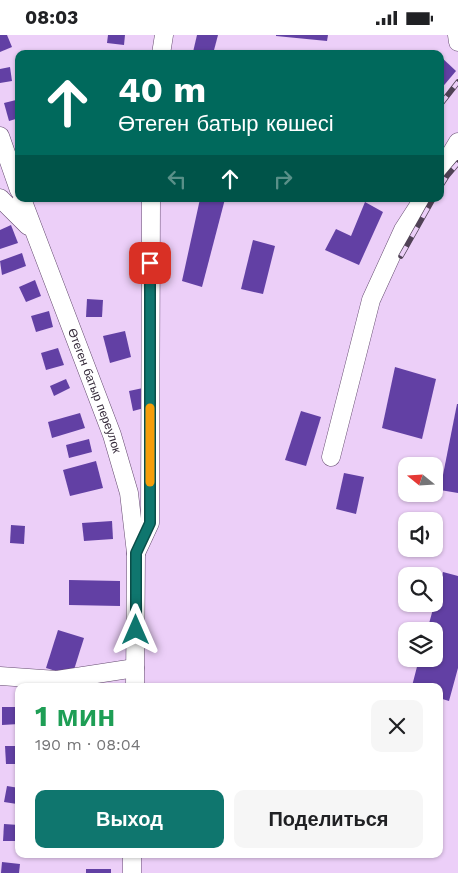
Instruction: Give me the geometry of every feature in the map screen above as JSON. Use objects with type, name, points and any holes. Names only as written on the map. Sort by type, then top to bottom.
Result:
[{"type":"street","points":[[162,50],[164,35]]},
{"type":"street","points":[[457,35],[458,42]]},
{"type":"street","points":[[0,136],[15,179]]},
{"type":"street","points":[[444,165],[458,142]]},
{"type":"street","points":[[136,553],[150,523],[151,202]]},
{"type":"street","points":[[331,457],[371,301],[403,230],[421,202]]},
{"type":"street","name":"Өтеген батыр переулок","points":[[9,205],[35,234],[112,435],[129,493],[136,553],[135,683]]},
{"type":"street","points":[[0,676],[57,680],[136,668]]},
{"type":"street","points":[[132,858],[132,873]]},
{"type":"building","points":[[0,35],[7,35],[12,47],[0,52]]},
{"type":"building","points":[[108,35],[125,35],[124,45],[107,43]]},
{"type":"building","points":[[197,35],[218,35],[214,50],[193,50]]},
{"type":"building","points":[[276,35],[328,35],[327,41]]},
{"type":"building","points":[[444,60],[456,71],[444,85]]},
{"type":"building","points":[[10,67],[12,81],[0,83],[0,69]]},
{"type":"building","points":[[15,100],[15,119],[9,121],[4,103]]},
{"type":"building","points":[[199,202],[224,202],[202,287],[182,281]]},
{"type":"building","points":[[365,202],[383,212],[359,265],[325,250],[336,229],[351,236]]},
{"type":"building","points":[[11,225],[18,243],[0,249],[0,230]]},
{"type":"building","points":[[253,240],[275,246],[263,294],[241,289]]},
{"type":"building","points":[[22,253],[26,266],[2,275],[0,261]]},
{"type":"building","points":[[35,280],[41,296],[26,302],[19,287]]},
{"type":"building","points":[[87,299],[103,300],[102,317],[86,317]]},
{"type":"building","points":[[49,311],[53,327],[36,332],[31,316]]},
{"type":"building","points":[[125,331],[131,357],[110,363],[103,336]]},
{"type":"building","points":[[58,348],[64,365],[46,370],[41,353]]},
{"type":"building","points":[[395,367],[436,379],[422,439],[382,428]]},
{"type":"building","points":[[66,379],[70,388],[54,396],[50,386]]},
{"type":"building","points":[[143,388],[148,407],[133,411],[129,391]]},
{"type":"building","points":[[458,404],[458,493],[443,490],[443,475]]},
{"type":"building","points":[[301,411],[321,417],[306,466],[285,460]]},
{"type":"building","points":[[80,413],[85,428],[52,438],[48,422]]},
{"type":"building","points":[[89,439],[92,452],[69,458],[66,445]]},
{"type":"building","points":[[96,461],[103,488],[70,496],[63,470]]},
{"type":"building","points":[[344,473],[364,477],[356,514],[336,509]]},
{"type":"building","points":[[112,521],[113,539],[84,541],[82,523]]},
{"type":"building","points":[[11,525],[25,526],[24,544],[10,543]]},
{"type":"building","points":[[443,572],[458,576],[458,668],[449,701],[443,699],[443,683],[413,683],[417,667],[443,667],[443,622],[429,622],[432,612],[443,612]]},
{"type":"building","points":[[69,580],[120,581],[120,606],[69,605]]},
{"type":"building","points":[[58,630],[84,638],[72,676],[46,668]]},
{"type":"building","points":[[2,707],[15,707],[15,724],[2,725]]},
{"type":"building","points":[[5,746],[15,746],[15,764],[6,764]]},
{"type":"building","points":[[7,786],[15,787],[15,804],[4,802]]},
{"type":"building","points":[[4,824],[15,825],[15,841],[3,841]]},
{"type":"building","points":[[2,862],[20,864],[19,873],[1,873]]},
{"type":"building","points":[[86,869],[111,869],[111,873],[86,873]]},
{"type":"railway","points":[[444,100],[458,82]]},
{"type":"railway","points":[[444,181],[458,163]]},
{"type":"railway","points":[[401,256],[431,202]]},
{"type":"slow traffic","points":[[150,408],[150,482]]},
{"type":"route","points":[[136,630],[136,553],[150,523],[150,263]]}]
